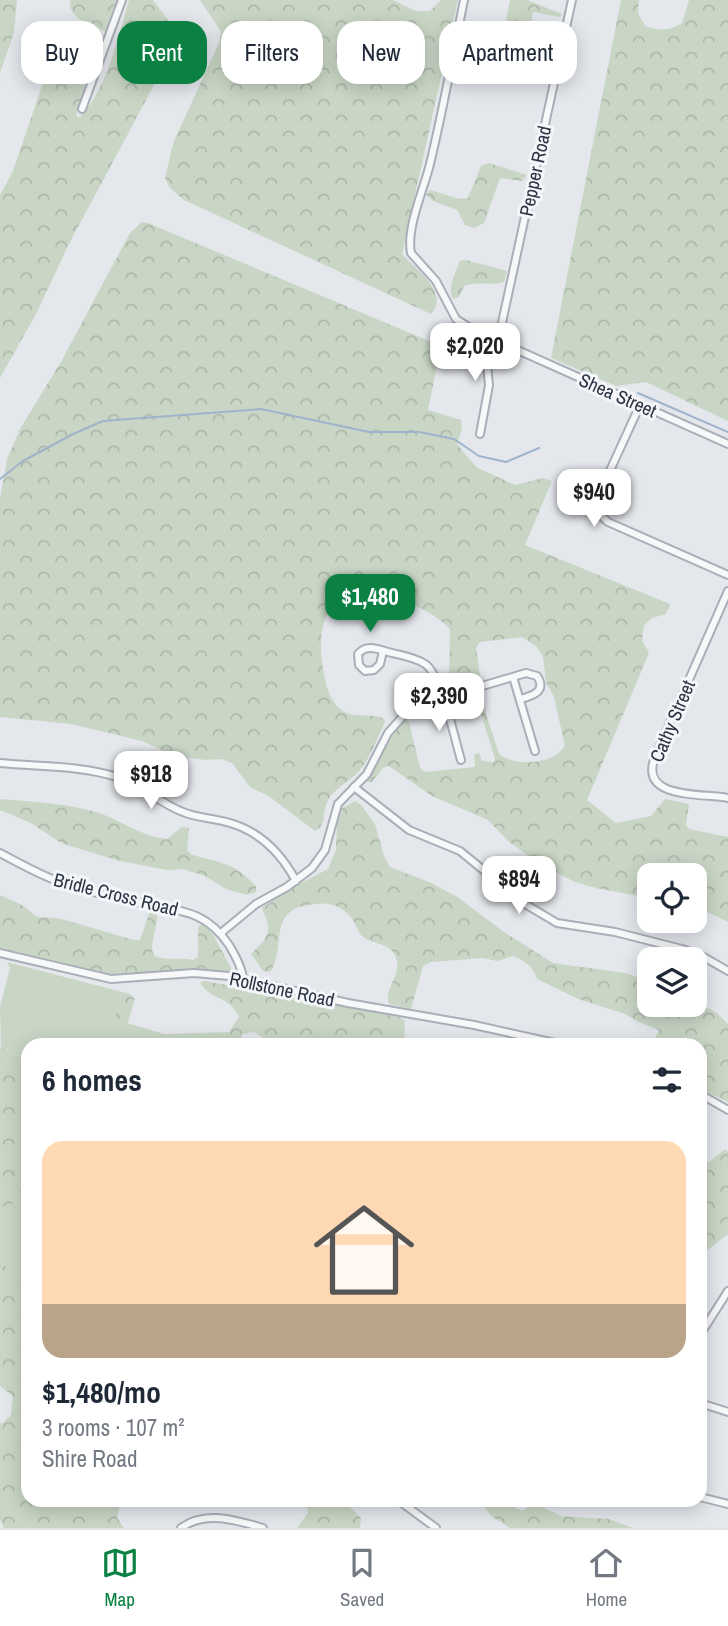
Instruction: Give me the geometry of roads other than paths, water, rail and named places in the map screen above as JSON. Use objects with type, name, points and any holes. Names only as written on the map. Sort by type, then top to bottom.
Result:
[{"type":"street","points":[[82,109],[122,0]]},
{"type":"street","name":"Shea Street","points":[[464,0],[431,161],[411,240],[411,253],[436,281],[456,319],[479,334],[728,444]]},
{"type":"street","name":"Pepper Road","points":[[498,341],[572,0]]},
{"type":"street","points":[[480,434],[489,385],[486,356],[490,338]]},
{"type":"street","points":[[640,405],[601,490],[597,504],[598,513],[608,522],[728,576]]},
{"type":"street","name":"Cathy Street","points":[[727,796],[671,790],[656,783],[652,773],[655,757],[728,591]]},
{"type":"street","points":[[383,651],[380,664],[374,670],[365,671],[359,665],[357,657],[362,650],[371,648],[383,651],[426,664],[436,678],[443,697],[461,760]]},
{"type":"street","points":[[221,933],[256,904],[296,881],[320,858],[329,840],[335,809],[374,765],[388,733],[395,724],[416,707],[513,677],[530,673],[537,676],[541,682],[538,693],[520,699]]},
{"type":"street","points":[[513,677],[535,751]]},
{"type":"street","points":[[0,763],[75,768],[129,781],[185,813],[229,823],[255,834],[277,853],[296,881]]},
{"type":"street","points":[[354,787],[409,830],[450,846],[473,860],[526,904],[557,923],[615,932],[681,949],[702,956],[728,971]]},
{"type":"street","name":"Bridle Cross Road","points":[[0,853],[54,880],[121,899],[181,909],[211,923],[221,933],[240,965],[243,979]]},
{"type":"street","name":"Rollstone Road","points":[[0,953],[111,979],[188,974],[220,975],[348,1003],[532,1038]]},
{"type":"street","points":[[707,1098],[728,1110]]},
{"type":"street","points":[[707,1324],[728,1291]]},
{"type":"street","points":[[707,1405],[728,1412]]},
{"type":"street","points":[[707,1499],[728,1504]]},
{"type":"street","points":[[408,1507],[436,1528]]},
{"type":"street","points":[[181,1528],[192,1521],[212,1517],[263,1528]]},
{"type":"waterway","points":[[638,393],[728,432]]},
{"type":"waterway","points":[[0,479],[23,461],[103,421],[261,409],[369,432],[419,432],[454,439],[479,456],[506,462],[539,448]]}]
